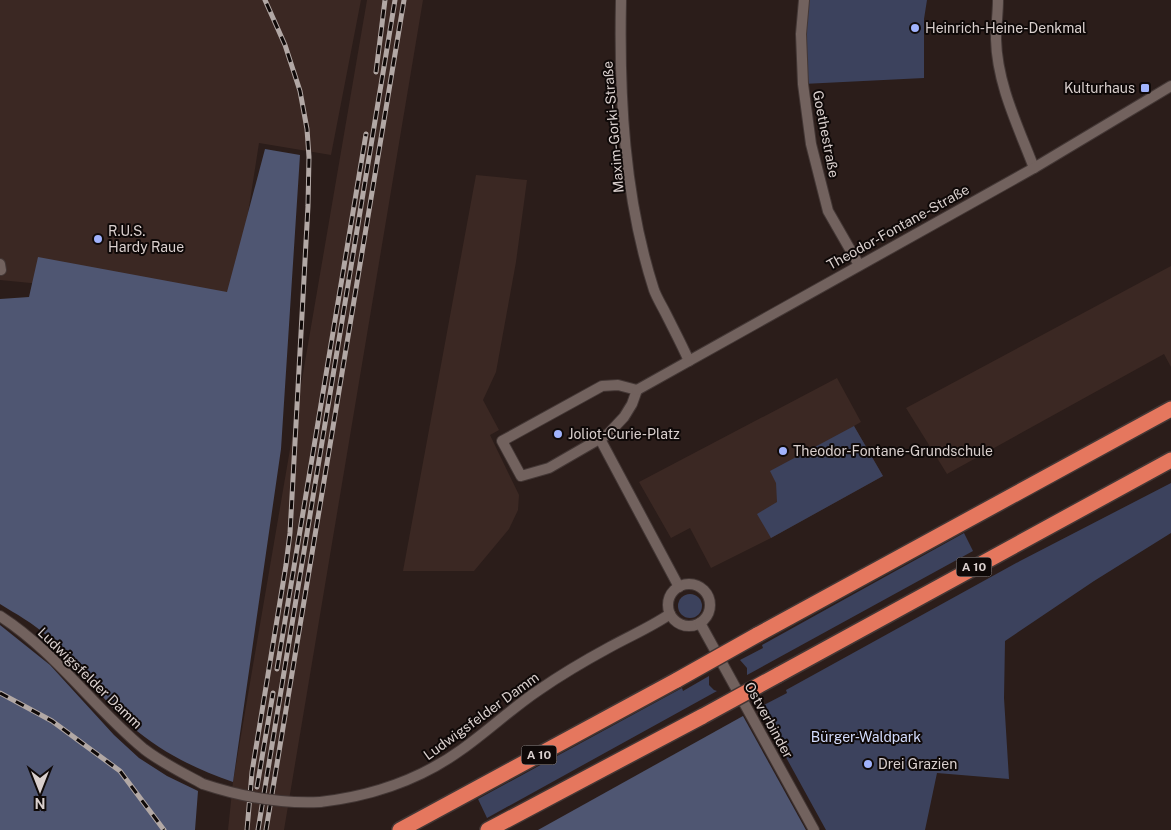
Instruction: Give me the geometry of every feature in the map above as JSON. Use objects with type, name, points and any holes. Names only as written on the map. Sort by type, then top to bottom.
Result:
[{"type":"highway","name":"A 10","points":[[400,830],[678,680],[1171,409]]},
{"type":"highway","name":"A 10","points":[[488,830],[703,716],[1171,460]]},
{"type":"street","name":"Maxim-Gorki-Straße","points":[[621,0],[621,84],[628,168],[639,230],[655,291],[690,361]]},
{"type":"street","name":"Goethestraße","points":[[804,0],[801,34],[802,84],[811,144],[828,211],[859,265]]},
{"type":"street","points":[[998,0],[996,39],[1002,83],[1034,168]]},
{"type":"street","name":"Theodor-Fontane-Straße","points":[[638,390],[1034,168],[1171,86]]},
{"type":"street","points":[[602,386],[618,386],[638,390],[624,417],[613,429],[600,439],[549,468],[521,476],[502,441],[602,386]]},
{"type":"street","points":[[600,439],[679,587]]},
{"type":"street","points":[[688,584],[695,585],[704,590],[710,602],[709,613],[700,623],[693,626],[683,625],[674,620],[670,614],[668,604],[670,597],[679,587],[688,584]]},
{"type":"street","name":"Ludwigsfelder Damm","points":[[0,616],[32,638],[115,723],[145,750],[176,770],[204,784],[236,794],[292,803],[352,798],[377,792],[410,780],[462,750],[538,691],[572,669],[670,614]]},
{"type":"street","name":"Ostverbinder","points":[[700,623],[814,830]]},
{"type":"shaded area","points":[[0,0],[361,0],[331,155],[259,143],[234,303],[0,280]]},
{"type":"shaded area","points":[[367,0],[423,0],[284,830],[228,830],[233,782]]},
{"type":"shaded area","points":[[265,149],[300,155],[281,449],[233,782],[179,759],[142,735],[119,715],[58,646],[30,623],[0,604],[0,299],[29,297],[38,257],[227,292]]},
{"type":"shaded area","points":[[476,175],[527,180],[516,262],[496,372],[483,400],[499,430],[490,435],[519,495],[518,510],[509,529],[474,571],[403,571]]},
{"type":"shaded area","points":[[1171,266],[1171,367],[1164,354],[947,474],[906,408]]},
{"type":"shaded area","name":"Theodor-Fontane-Grundschule","points":[[837,378],[861,422],[854,426],[883,476],[771,538],[711,568],[690,528],[671,538],[639,482]]},
{"type":"shaded area","points":[[0,625],[50,665],[114,735],[139,758],[167,776],[198,791],[195,830],[0,830]]},
{"type":"shaded area","points":[[743,716],[806,830],[538,830]]},
{"type":"green space","points":[[804,0],[927,0],[924,19],[924,78],[803,84]]},
{"type":"green space","points":[[854,426],[883,476],[771,538],[757,514],[777,502],[776,483],[770,471]]},
{"type":"green space","name":"Bürger-Waldpark","points":[[1171,483],[1171,533],[1094,581],[1005,641],[1004,698],[1009,779],[937,773],[925,830],[826,830],[760,707],[787,693],[786,690],[1020,561]]},
{"type":"green space","points":[[964,533],[973,551],[747,675],[747,668],[740,660],[763,648],[762,645]]},
{"type":"green space","points":[[690,594],[695,595],[701,601],[701,611],[695,617],[690,618],[685,617],[679,611],[678,606],[679,601],[685,595]]},
{"type":"green space","points":[[709,676],[709,685],[717,691],[487,818],[478,799],[682,688],[683,691]]},
{"type":"railway","points":[[247,830],[252,772],[290,533],[308,206],[309,157],[307,129],[300,91],[285,45],[265,0]]},
{"type":"railway","points":[[376,72],[385,0]]},
{"type":"railway","points":[[258,830],[395,0]]},
{"type":"railway","points":[[266,830],[404,0]]},
{"type":"railway","points":[[277,669],[366,134]]},
{"type":"railway","points":[[0,693],[52,721],[120,771],[164,830]]},
{"type":"railway","points":[[257,787],[273,693]]},
{"type":"place","name":"Heinrich-Heine-Denkmal","points":[[915,28]]},
{"type":"place","name":"Kulturhaus","points":[[1145,88]]},
{"type":"place","name":"R.U.S. Hardy Raue","points":[[98,239]]},
{"type":"place","name":"Joliot-Curie-Platz","points":[[558,434]]},
{"type":"place","name":"Theodor-Fontane-Grundschule","points":[[783,451]]},
{"type":"place","name":"Drei Grazien","points":[[868,764]]}]
